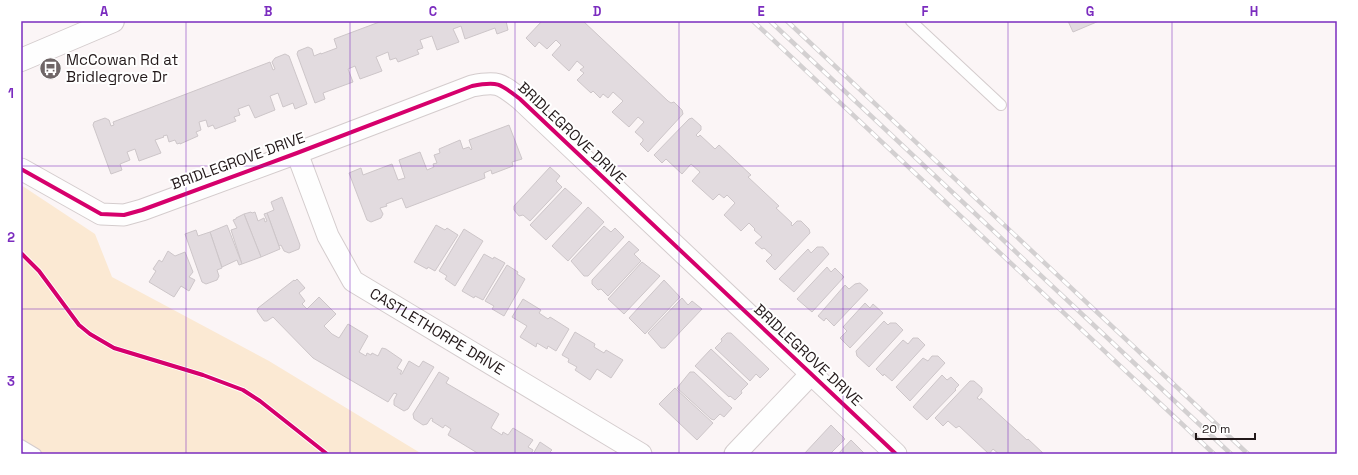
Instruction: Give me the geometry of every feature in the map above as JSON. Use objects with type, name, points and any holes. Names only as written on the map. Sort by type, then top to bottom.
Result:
[{"type":"street","points":[[21,60],[113,21]]},
{"type":"street","name":"BRIDLEGROVE DRIVE","points":[[21,170],[101,214],[124,215],[142,210],[297,153],[472,86],[490,82],[505,87],[520,99],[896,454]]},
{"type":"street","name":"CASTLETHORPE DRIVE","points":[[297,153],[328,236],[352,281],[641,454]]},
{"type":"street","points":[[735,454],[811,374]]},
{"type":"lane","points":[[911,21],[1001,105]]},
{"type":"lane","points":[[21,445],[36,454]]},
{"type":"shaded area","points":[[21,185],[95,234],[112,277],[269,361],[422,454],[21,454]]},
{"type":"building","points":[[382,21],[506,21],[508,30],[497,34],[495,28],[465,39],[461,26],[453,29],[459,42],[437,50],[432,36],[420,40],[423,48],[417,50],[419,54],[398,62],[396,58],[390,60],[388,52],[376,57],[382,71],[360,79],[355,66],[348,69],[353,82],[323,93],[325,99],[315,103],[297,54],[298,51],[308,47],[312,49],[314,56],[321,54],[337,48],[334,39]]},
{"type":"building","points":[[542,21],[583,21],[668,101],[671,103],[674,102],[682,110],[683,114],[648,152],[640,144],[643,139],[635,132],[644,122],[638,117],[629,127],[612,112],[623,101],[613,92],[608,98],[603,94],[600,98],[593,91],[591,93],[577,80],[584,73],[580,70],[584,67],[577,61],[569,71],[552,55],[561,45],[556,40],[547,49],[539,42],[535,47],[526,38]]},
{"type":"building","points":[[1068,21],[1099,21],[1073,32]]},
{"type":"building","points":[[285,54],[289,56],[307,104],[295,109],[293,103],[283,107],[278,93],[270,96],[275,110],[255,118],[249,105],[238,109],[240,115],[234,117],[236,121],[215,129],[213,125],[208,127],[206,120],[199,122],[201,130],[196,132],[198,136],[180,144],[177,144],[175,140],[169,142],[167,135],[163,136],[164,137],[155,140],[161,153],[139,161],[135,149],[127,152],[130,160],[120,164],[122,170],[111,174],[93,125],[94,122],[105,118],[109,120],[111,126],[114,125],[113,122],[270,62],[273,70],[275,69],[272,62],[275,58]]},
{"type":"building","points":[[692,118],[701,126],[701,130],[696,135],[698,137],[700,135],[715,149],[719,145],[751,175],[748,177],[779,206],[776,208],[792,223],[792,226],[797,221],[801,221],[809,229],[810,233],[775,270],[766,261],[772,255],[755,243],[762,237],[754,230],[755,229],[749,223],[741,231],[724,215],[735,203],[727,195],[724,198],[719,194],[713,200],[692,181],[700,172],[691,164],[682,174],[666,159],[662,163],[654,155],[689,119]]},
{"type":"building","points":[[509,125],[522,159],[512,162],[513,166],[492,174],[491,170],[484,173],[485,178],[406,208],[402,198],[380,208],[383,214],[381,218],[371,222],[367,220],[349,173],[361,168],[363,175],[392,164],[398,180],[405,178],[399,160],[420,152],[427,170],[434,167],[433,164],[437,163],[434,155],[440,153],[439,149],[460,140],[463,149],[469,147],[471,150],[469,140]]},
{"type":"building","points":[[550,167],[560,176],[556,181],[562,187],[530,221],[523,215],[519,216],[514,210],[514,206]]},
{"type":"building","points":[[565,188],[582,203],[546,240],[530,225]]},
{"type":"building","points":[[282,197],[300,245],[299,249],[289,253],[284,251],[281,245],[279,246],[267,213],[274,210],[271,202]]},
{"type":"building","points":[[588,207],[604,222],[568,261],[552,246]]},
{"type":"building","points":[[255,212],[258,221],[264,218],[265,222],[267,221],[264,214],[267,213],[280,249],[261,257],[244,214]]},
{"type":"building","points":[[244,214],[261,257],[242,264],[231,230],[237,228],[233,220]]},
{"type":"building","points":[[227,225],[242,264],[239,265],[237,260],[222,267],[210,232]]},
{"type":"building","points":[[436,225],[445,230],[447,228],[458,235],[435,271],[428,267],[427,269],[414,262]]},
{"type":"building","points":[[604,226],[611,232],[615,228],[624,237],[588,276],[584,276],[571,261]]},
{"type":"building","points":[[464,229],[483,241],[455,286],[445,279],[447,276],[439,271]]},
{"type":"building","points":[[196,230],[198,236],[210,232],[222,268],[217,270],[219,276],[217,280],[206,284],[202,282],[185,234]]},
{"type":"building","points":[[629,241],[639,250],[634,254],[641,261],[608,296],[601,289],[598,290],[592,284],[592,280]]},
{"type":"building","points":[[817,247],[823,247],[829,254],[794,292],[779,279],[808,249],[811,253]]},
{"type":"building","points":[[168,251],[175,256],[185,252],[193,272],[189,277],[195,280],[189,291],[181,286],[174,297],[149,282],[156,271],[153,269],[159,260],[162,262]]},
{"type":"building","points":[[484,254],[505,263],[483,300],[475,296],[474,298],[462,291]]},
{"type":"building","points":[[642,262],[660,276],[624,314],[608,299]]},
{"type":"building","points":[[507,265],[518,272],[517,274],[525,279],[504,316],[492,309],[494,306],[485,301]]},
{"type":"building","points":[[827,267],[831,272],[835,268],[844,277],[812,312],[797,299]]},
{"type":"building","points":[[297,279],[305,288],[299,293],[305,301],[302,304],[307,309],[319,297],[336,314],[324,326],[332,334],[339,338],[348,324],[368,336],[359,352],[366,356],[367,353],[371,355],[372,353],[378,356],[382,348],[386,349],[402,360],[397,368],[402,371],[400,374],[402,374],[409,361],[419,367],[423,361],[434,367],[408,409],[404,411],[394,405],[394,400],[397,394],[394,393],[388,402],[313,358],[273,317],[267,321],[264,321],[257,311],[258,308]]},
{"type":"building","points":[[664,280],[680,297],[645,334],[629,318]]},
{"type":"building","points":[[860,283],[868,290],[834,326],[826,318],[824,321],[818,316],[845,285],[849,289],[855,284]]},
{"type":"building","points":[[682,298],[688,305],[692,301],[702,309],[665,348],[661,348],[648,333]]},
{"type":"building","points":[[523,299],[541,310],[539,313],[548,319],[550,317],[569,329],[556,351],[548,346],[547,349],[537,343],[536,347],[520,337],[527,326],[512,317]]},
{"type":"building","points":[[865,303],[870,308],[873,304],[883,313],[850,348],[840,338],[847,331],[843,327]]},
{"type":"building","points":[[884,321],[888,325],[890,323],[896,323],[903,330],[869,367],[857,356],[856,351]]},
{"type":"building","points":[[575,332],[595,344],[594,347],[604,353],[606,350],[623,360],[611,378],[597,369],[590,380],[575,370],[577,367],[568,362],[569,359],[562,355]]},
{"type":"building","points":[[727,333],[731,333],[769,369],[760,378],[756,374],[750,381],[715,348]]},
{"type":"building","points":[[913,338],[918,338],[925,345],[892,381],[884,374],[883,376],[876,369],[903,340],[908,344]]},
{"type":"building","points":[[711,349],[748,384],[735,400],[730,396],[729,397],[695,366]]},
{"type":"building","points":[[932,356],[938,356],[945,363],[910,401],[896,387],[923,358],[928,361]]},
{"type":"building","points":[[439,372],[449,378],[446,383],[499,414],[491,428],[502,435],[503,432],[508,435],[513,428],[533,440],[528,447],[533,450],[531,454],[479,454],[448,435],[451,429],[445,425],[443,428],[432,421],[433,419],[431,418],[427,424],[423,425],[414,419],[413,414]]},
{"type":"building","points":[[690,372],[694,372],[732,408],[724,417],[720,414],[714,420],[711,419],[677,388]]},
{"type":"building","points":[[942,375],[947,380],[951,377],[959,385],[927,420],[913,407]]},
{"type":"building","points":[[970,381],[974,381],[982,388],[982,392],[977,398],[980,400],[981,398],[1044,454],[999,454],[993,449],[989,454],[959,426],[956,428],[948,421],[943,426],[935,418]]},
{"type":"building","points":[[675,388],[713,423],[697,440],[659,404]]},
{"type":"building","points":[[831,425],[845,439],[830,454],[804,454]]},
{"type":"building","points":[[851,440],[865,454],[838,454]]},
{"type":"building","points":[[540,442],[552,450],[550,452],[554,454],[533,454]]},
{"type":"railway","points":[[753,21],[1214,454]]},
{"type":"railway","points":[[770,21],[1231,454]]},
{"type":"railway","points":[[787,21],[1248,454]]},
{"type":"cycle path","points":[[21,169],[101,214],[124,215],[142,210],[297,153],[472,86],[487,84],[498,85],[520,99],[896,454]]},
{"type":"cycle path","points":[[21,253],[39,271],[79,325],[90,334],[114,348],[203,375],[243,390],[260,401],[327,454]]},
{"type":"place","name":"McCowan Rd at Bridlegrove Dr","points":[[51,69]]}]
